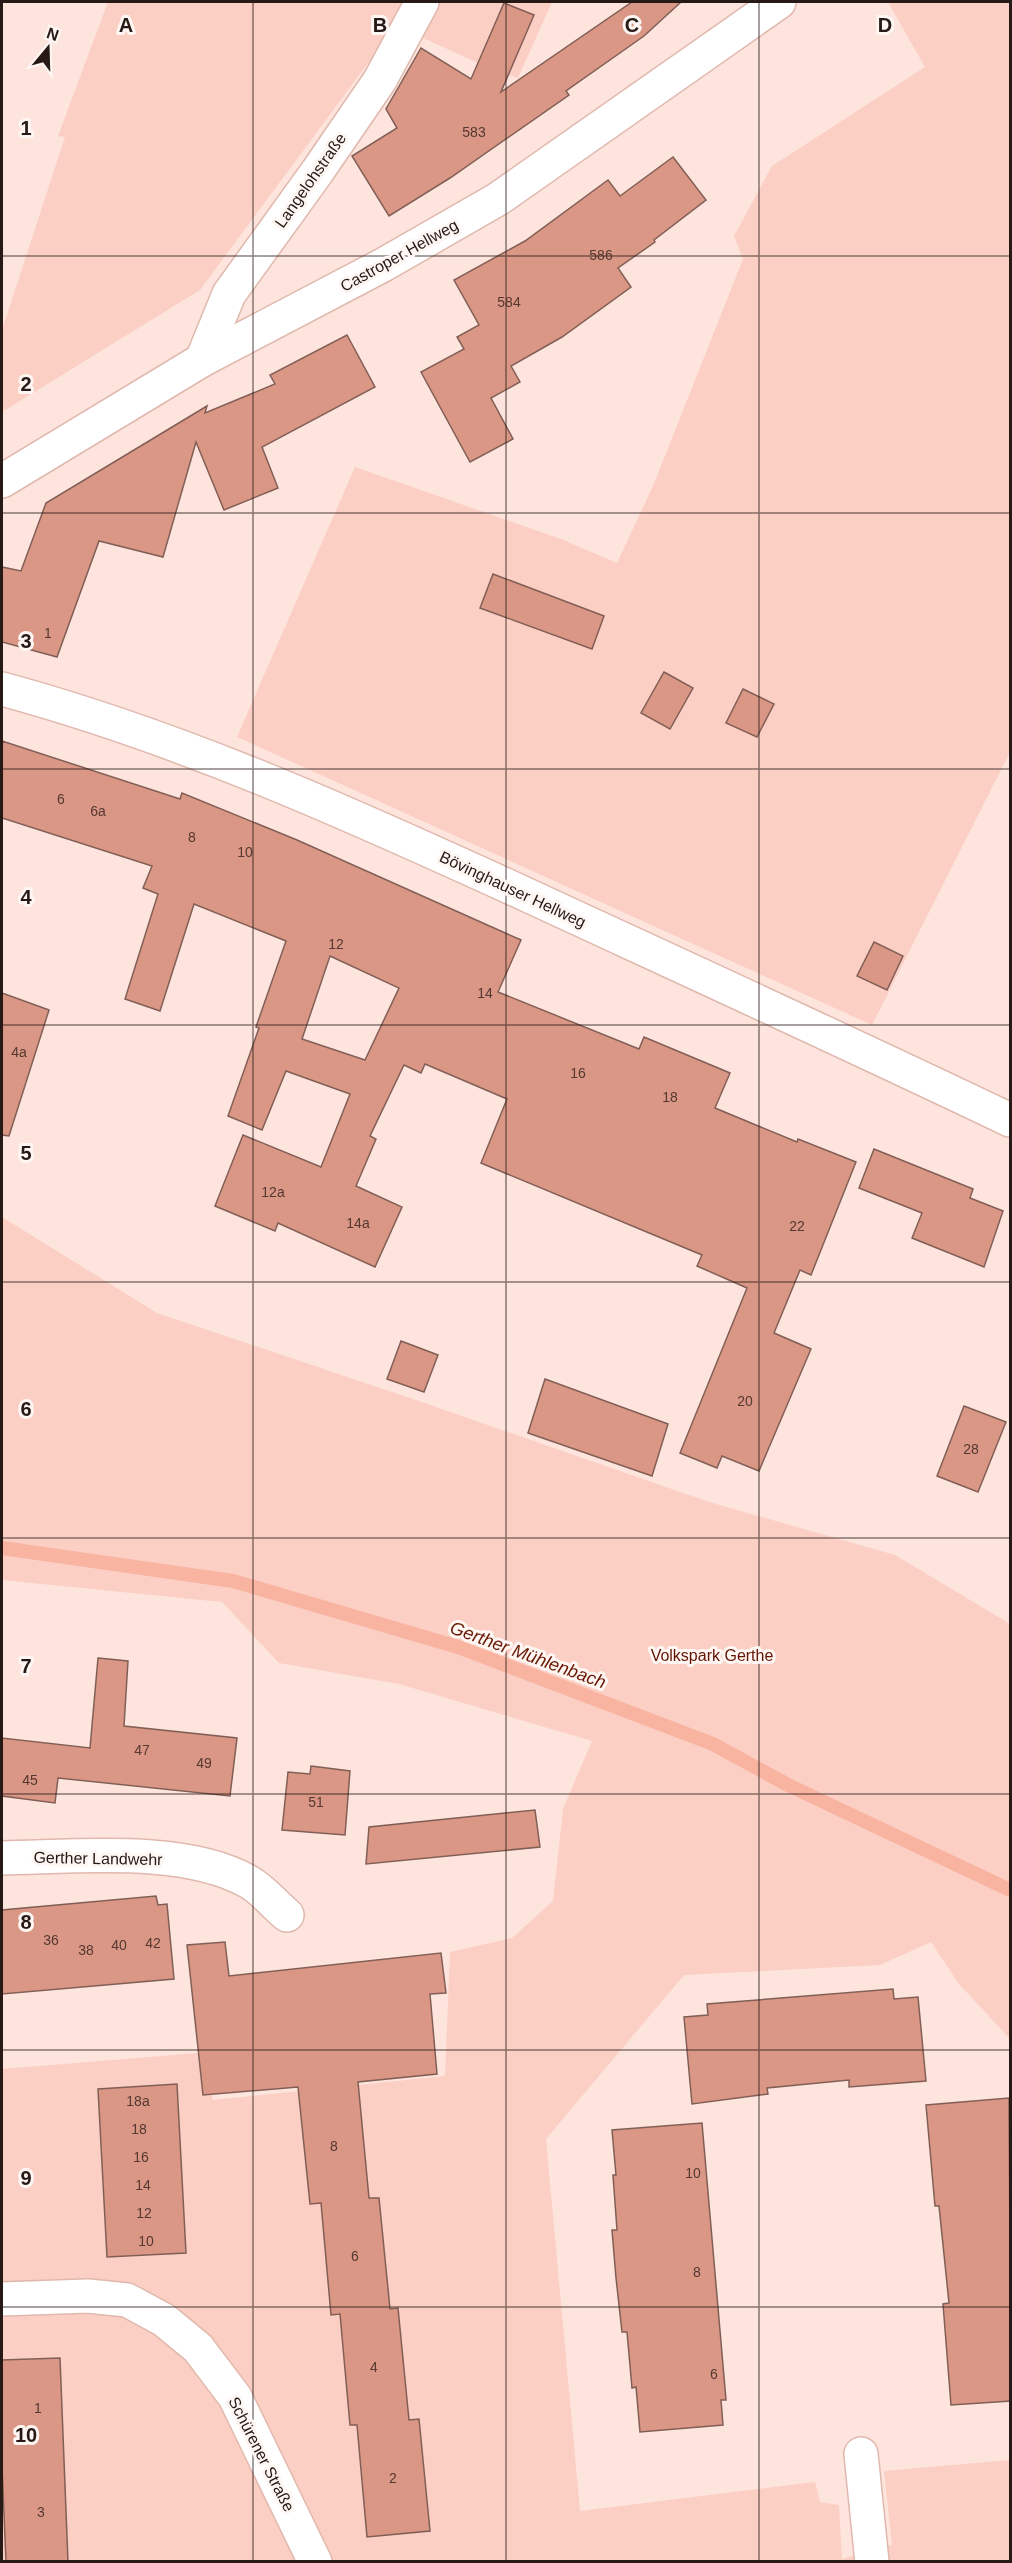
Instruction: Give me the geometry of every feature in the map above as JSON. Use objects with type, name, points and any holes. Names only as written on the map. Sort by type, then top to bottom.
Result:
[{"type":"street","name":"Langelohstraße","points":[[202,360],[229,294],[380,80],[422,2]]},
{"type":"street","name":"Castroper Hellweg","points":[[2,481],[202,360],[383,265],[498,199],[778,2]]},
{"type":"street","name":"Bövinghauser Hellweg","points":[[2,689],[99,718],[158,739],[339,810],[838,1038],[1011,1120]]},
{"type":"street","name":"Gerther Landwehr","points":[[2,1858],[158,1857],[207,1865],[250,1882],[287,1915]]},
{"type":"street","name":"Schürener Straße","points":[[2,2299],[88,2296],[127,2300],[164,2320],[198,2348],[235,2397],[315,2562]]},
{"type":"street","points":[[861,2454],[872,2562]]},
{"type":"green space","points":[[108,2],[407,2],[394,28],[200,290],[2,412],[2,330],[65,137],[58,136]]},
{"type":"green space","points":[[435,2],[552,2],[518,78],[506,76],[417,35]]},
{"type":"green space","points":[[888,2],[1010,2],[1010,752],[872,1025],[237,737],[355,467],[561,539],[617,563],[653,486],[743,259],[734,236],[772,166],[925,67]]},
{"type":"green space","name":"Volkspark Gerthe","points":[[2,1217],[157,1313],[709,1502],[895,1555],[1010,1624],[1010,2039],[959,1984],[931,1942],[880,1965],[684,1975],[546,2139],[580,2511],[815,2482],[820,2502],[839,2505],[842,2559],[892,2545],[884,2471],[1010,2460],[1010,2561],[2,2562],[2,2069],[199,2053],[213,2100],[445,2076],[450,1952],[512,1938],[553,1901],[563,1809],[592,1741],[399,1684],[279,1663],[222,1602],[2,1580]]},
{"type":"building","points":[[632,2],[681,2],[644,36],[566,91],[569,95],[450,178],[389,216],[352,156],[397,128],[386,109],[421,48],[471,79],[504,3],[534,15],[501,92]]},
{"type":"building","points":[[673,157],[706,200],[654,240],[655,242],[618,268],[631,287],[562,337],[511,366],[520,382],[491,398],[513,439],[470,462],[421,372],[464,349],[457,337],[479,325],[454,280],[525,241],[608,180],[620,196]]},
{"type":"building","points":[[347,335],[375,387],[262,447],[278,488],[224,510],[196,442],[163,557],[99,541],[57,657],[2,642],[2,567],[21,571],[46,503],[207,406],[205,413],[275,384],[270,375]]},
{"type":"building","points":[[493,574],[604,616],[592,649],[480,608]]},
{"type":"building","points":[[664,672],[693,688],[670,729],[641,713]]},
{"type":"building","points":[[743,689],[774,704],[757,737],[726,723]]},
{"type":"building","points":[[2,741],[180,799],[182,793],[297,840],[521,940],[498,992],[639,1049],[644,1037],[730,1073],[715,1108],[797,1142],[798,1139],[856,1162],[811,1275],[800,1270],[774,1333],[811,1349],[759,1471],[722,1456],[717,1468],[680,1453],[747,1288],[697,1266],[702,1255],[481,1163],[507,1099],[425,1064],[421,1073],[404,1065],[370,1136],[376,1139],[356,1186],[402,1207],[375,1267],[278,1223],[275,1231],[215,1206],[243,1135],[321,1167],[350,1094],[286,1071],[262,1130],[228,1116],[286,941],[194,904],[160,1011],[125,999],[158,894],[143,888],[152,866],[2,818]],"holes":[[[330,956],[399,988],[365,1060],[302,1039]]]},
{"type":"building","points":[[874,942],[903,956],[887,990],[857,976]]},
{"type":"building","points":[[2,993],[49,1010],[9,1136],[2,1135]]},
{"type":"building","points":[[874,1149],[973,1189],[970,1198],[1003,1211],[984,1267],[912,1238],[922,1213],[859,1188]]},
{"type":"building","points":[[401,1341],[438,1355],[424,1392],[387,1379]]},
{"type":"building","points":[[545,1379],[668,1424],[652,1476],[528,1433]]},
{"type":"building","points":[[964,1406],[1006,1422],[978,1492],[937,1476]]},
{"type":"building","points":[[98,1658],[128,1661],[124,1726],[237,1738],[230,1796],[58,1778],[55,1803],[2,1796],[2,1738],[90,1748]]},
{"type":"building","points":[[311,1766],[350,1771],[345,1835],[282,1830],[288,1772],[310,1774]]},
{"type":"building","points":[[535,1810],[540,1847],[366,1864],[369,1827]]},
{"type":"building","points":[[156,1896],[158,1905],[167,1904],[174,1979],[2,1994],[2,1910]]},
{"type":"building","points":[[225,1942],[229,1976],[441,1953],[446,1993],[430,1994],[437,2074],[358,2082],[369,2198],[379,2198],[390,2309],[398,2308],[409,2420],[419,2419],[430,2531],[367,2537],[357,2425],[350,2425],[340,2314],[331,2315],[321,2203],[310,2204],[298,2087],[203,2095],[187,1945]]},
{"type":"building","points":[[893,1989],[894,1999],[918,1997],[926,2081],[849,2087],[849,2080],[767,2088],[768,2094],[692,2104],[684,2017],[708,2015],[707,2004]]},
{"type":"building","points":[[177,2084],[186,2253],[107,2257],[98,2089]]},
{"type":"building","points":[[1009,2098],[1011,2401],[951,2405],[943,2304],[949,2303],[939,2206],[935,2206],[926,2105]]},
{"type":"building","points":[[702,2123],[726,2400],[721,2400],[723,2425],[640,2432],[636,2387],[632,2388],[627,2332],[622,2332],[616,2278],[612,2230],[617,2230],[613,2175],[616,2175],[612,2130]]},
{"type":"building","points":[[60,2358],[68,2562],[6,2562],[2,2466],[2,2360]]},
{"type":"waterway","name":"Gerther Mühlenbach","points":[[2,1548],[233,1581],[458,1647],[713,1744],[788,1785],[1010,1890]]}]
